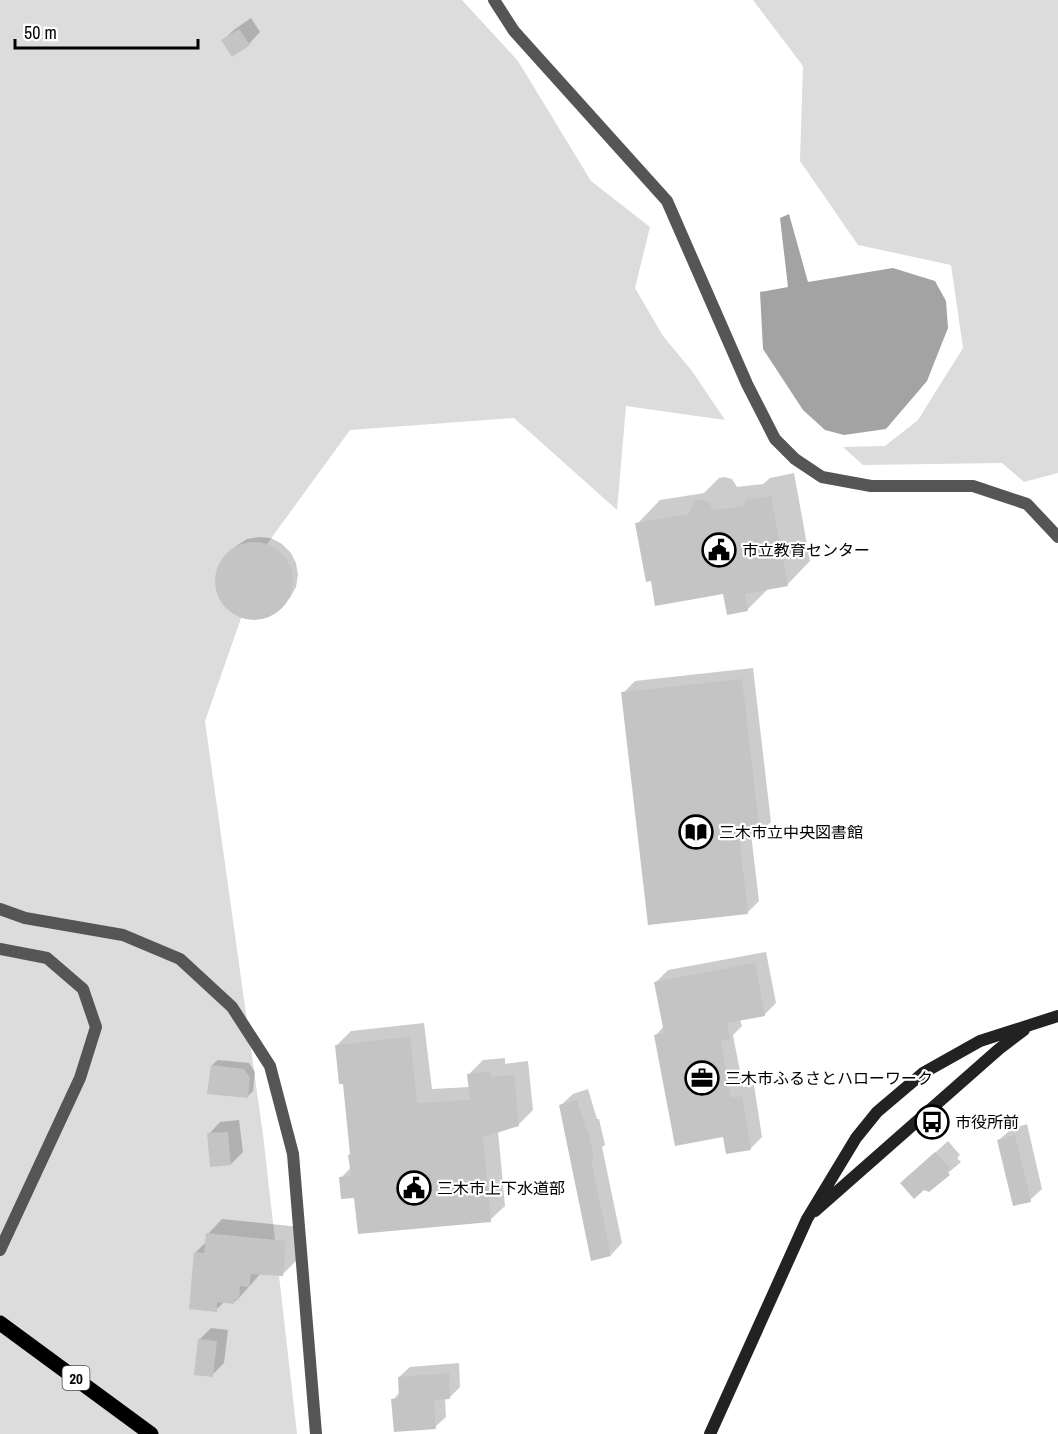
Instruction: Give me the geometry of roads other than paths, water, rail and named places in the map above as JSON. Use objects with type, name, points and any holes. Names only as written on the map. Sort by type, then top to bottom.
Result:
[{"type":"main road","name":"20","points":[[0,1323],[151,1434]]},
{"type":"street","points":[[494,0],[514,31],[667,201],[752,393],[775,439],[795,459],[822,477],[871,486],[974,486],[1027,504],[1058,537]]},
{"type":"street","points":[[0,909],[25,918],[123,935],[180,958],[232,1007],[270,1065],[292,1154],[316,1434]]},
{"type":"street","points":[[0,949],[47,958],[83,989],[96,1027],[80,1078],[0,1250]]},
{"type":"street","points":[[710,1434],[807,1219],[850,1146],[877,1112],[923,1074],[980,1041],[1058,1016]]},
{"type":"street","points":[[807,1219],[999,1049],[1032,1024]]},
{"type":"place","name":"市立教育センター","points":[[719,550]]},
{"type":"place","name":"三木市立中央図書館","points":[[696,832]]},
{"type":"place","name":"三木市ふるさとハローワーク","points":[[702,1078]]},
{"type":"place","name":"市役所前","points":[[932,1122]]},
{"type":"place","name":"三木市上下水道部","points":[[414,1188]]}]
